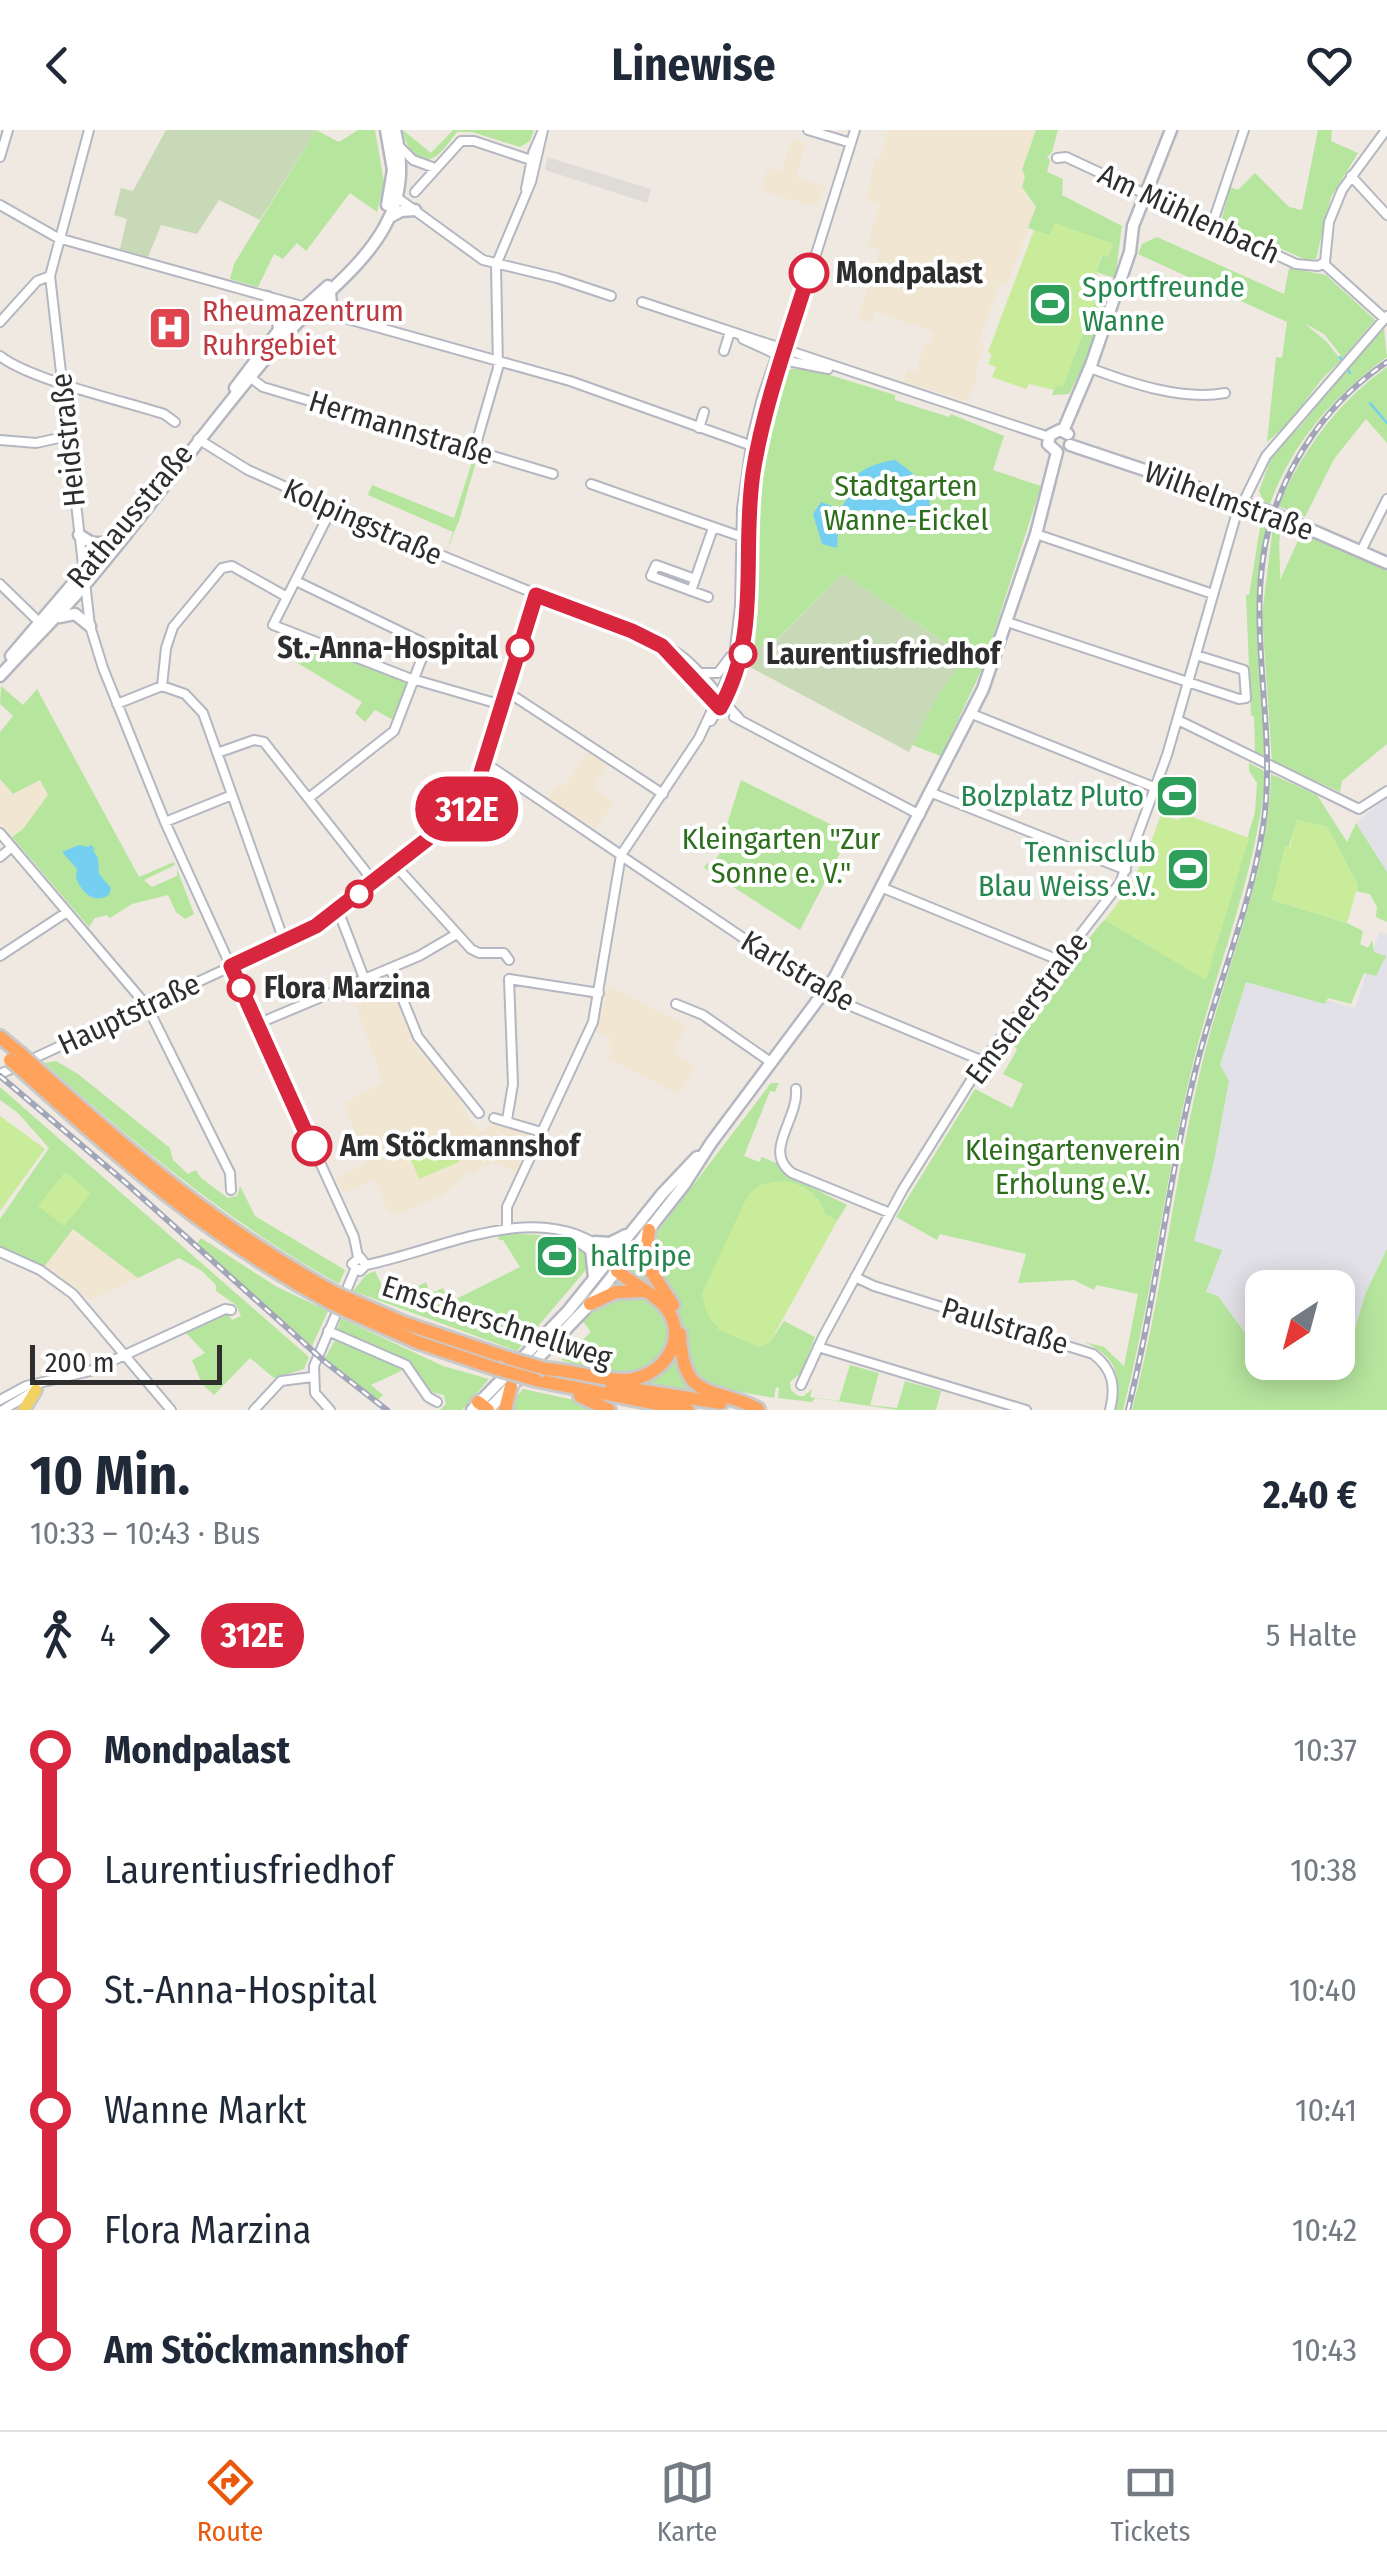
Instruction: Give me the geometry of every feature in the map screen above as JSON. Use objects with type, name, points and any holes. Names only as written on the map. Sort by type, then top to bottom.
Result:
[{"type":"highway","name":"Emscherschnellweg","points":[[0,1037],[10,1055],[182,1210],[262,1264],[347,1304],[546,1369],[616,1386],[768,1410]]},
{"type":"highway","points":[[649,1230],[645,1262],[678,1317],[681,1355],[687,1373],[710,1394],[744,1401],[758,1409]]},
{"type":"highway","points":[[615,1264],[664,1294]]},
{"type":"highway","points":[[546,1369],[624,1380],[644,1376],[662,1366],[672,1348],[673,1320],[662,1302],[615,1264]]},
{"type":"highway","points":[[590,1304],[623,1290],[645,1291]]},
{"type":"highway","name":"Emscherschnellweg","points":[[347,1304],[417,1342],[496,1369],[688,1410]]},
{"type":"highway","points":[[536,1380],[609,1410]]},
{"type":"highway","points":[[505,1410],[511,1386]]},
{"type":"main road","name":"Rathausstraße","points":[[0,668],[307,308],[363,250],[394,196],[393,159],[386,130]]},
{"type":"main road","name":"Rathausstraße","points":[[0,676],[84,585],[278,330],[330,292],[376,239],[389,217],[401,176],[395,130]]},
{"type":"main road","points":[[1063,431],[1090,368],[1147,196],[1175,130]]},
{"type":"main road","points":[[389,217],[415,210]]},
{"type":"main road","points":[[330,292],[338,317]]},
{"type":"main road","points":[[267,297],[278,309],[278,330]]},
{"type":"main road","points":[[478,1408],[594,1281],[649,1230],[824,994],[972,714],[1008,622],[1058,452],[1070,445],[1069,436],[1063,431],[1054,432],[1049,438],[1050,447],[1058,452]]},
{"type":"main road","name":"Wilhelmstraße","points":[[1070,445],[1244,502],[1387,562]]},
{"type":"main road","points":[[79,534],[95,544],[108,544]]},
{"type":"main road","points":[[54,620],[75,614],[90,626]]},
{"type":"main road","points":[[478,1408],[511,1386],[590,1304],[632,1232],[711,1143]]},
{"type":"main road","points":[[594,1281],[593,1246],[632,1232]]},
{"type":"main road","points":[[24,1410],[39,1388]]},
{"type":"street","points":[[0,157],[8,130]]},
{"type":"street","name":"Heidstraße","points":[[89,130],[50,276],[90,626],[117,704],[166,822],[354,1237],[358,1257]]},
{"type":"street","points":[[474,450],[498,361],[496,265],[526,189],[543,130]]},
{"type":"street","points":[[808,130],[851,144]]},
{"type":"street","points":[[719,703],[736,650],[754,448],[781,352],[855,130]]},
{"type":"street","points":[[1212,225],[1244,130]]},
{"type":"street","name":"Am Mühlenbach","points":[[1323,263],[1329,222],[1342,190],[1386,130]]},
{"type":"street","points":[[414,192],[461,141],[534,160]]},
{"type":"street","points":[[398,146],[413,160],[435,168]]},
{"type":"street","name":"Am Mühlenbach","points":[[1056,158],[1066,157],[1296,264],[1323,263]]},
{"type":"street","points":[[1351,176],[1387,216]]},
{"type":"street","points":[[394,196],[478,257],[611,296]]},
{"type":"street","points":[[0,205],[58,238],[598,391],[754,448]]},
{"type":"street","name":"Am Mühlenbach","points":[[1323,263],[1386,317]]},
{"type":"street","points":[[0,322],[37,281],[50,276]]},
{"type":"street","points":[[642,302],[781,352],[1049,438]]},
{"type":"street","name":"Emscherstraße","points":[[801,1385],[890,1213],[983,1061],[1112,895],[1126,870],[1178,720],[1235,519],[1271,448],[1386,317]]},
{"type":"street","points":[[724,351],[733,333]]},
{"type":"street","points":[[0,356],[11,364],[164,414],[174,422]]},
{"type":"street","name":"Rathausstraße","points":[[251,378],[254,360]]},
{"type":"street","points":[[1090,368],[1198,395],[1225,393]]},
{"type":"street","name":"Hermannstraße","points":[[251,378],[262,386],[552,474]]},
{"type":"street","points":[[698,428],[704,412]]},
{"type":"street","points":[[0,440],[36,443],[68,436]]},
{"type":"street","name":"Kolpingstraße","points":[[198,439],[236,464],[332,508],[664,647]]},
{"type":"street","points":[[591,484],[744,537]]},
{"type":"street","points":[[1361,551],[1387,498]]},
{"type":"street","points":[[332,508],[273,625],[414,680],[502,705]]},
{"type":"street","points":[[691,591],[712,528]]},
{"type":"street","points":[[1036,534],[1213,594]]},
{"type":"street","points":[[508,1227],[508,1207],[593,1022],[623,857],[738,674],[744,646],[744,537]]},
{"type":"street","points":[[695,579],[656,565],[651,576],[708,597]]},
{"type":"street","points":[[162,686],[166,648],[173,627],[221,569],[232,566],[287,596]]},
{"type":"street","points":[[296,581],[424,645],[392,733],[310,797]]},
{"type":"street","points":[[0,584],[40,623]]},
{"type":"street","name":"Hauptstraße","points":[[0,1074],[316,926],[466,809],[536,595]]},
{"type":"street","points":[[1008,622],[1188,683],[1239,698],[1246,696],[1244,670],[1196,656]]},
{"type":"street","points":[[664,647],[681,655],[699,673],[719,703]]},
{"type":"street","points":[[664,647],[739,718],[920,815]]},
{"type":"street","points":[[699,673],[718,673],[736,650]]},
{"type":"street","points":[[117,704],[162,686],[185,694],[200,707],[284,942]]},
{"type":"street","points":[[506,691],[663,794]]},
{"type":"street","points":[[972,714],[1156,788]]},
{"type":"street","points":[[1178,720],[1359,808],[1387,792]]},
{"type":"street","points":[[218,753],[261,740],[374,882]]},
{"type":"street","name":"Karlstraße","points":[[484,762],[824,994],[983,1061]]},
{"type":"street","points":[[932,792],[1126,870]]},
{"type":"street","points":[[166,822],[232,796]]},
{"type":"street","points":[[0,833],[147,1006],[230,1173],[231,1190]]},
{"type":"street","points":[[0,857],[12,846]]},
{"type":"street","points":[[395,866],[455,934],[479,953],[504,953],[509,960]]},
{"type":"street","points":[[883,888],[1061,961]]},
{"type":"street","points":[[338,910],[364,978]]},
{"type":"street","points":[[0,956],[67,912]]},
{"type":"street","points":[[257,1024],[419,956],[455,934]]},
{"type":"street","points":[[390,968],[418,1037],[479,1113]]},
{"type":"street","points":[[507,1120],[514,1084],[509,979],[599,993]]},
{"type":"street","points":[[676,1004],[704,1016],[772,1063]]},
{"type":"street","points":[[796,1090],[797,1102],[779,1149],[783,1166],[890,1213]]},
{"type":"street","points":[[494,1118],[541,1132]]},
{"type":"street","points":[[355,1270],[508,1227],[561,1232],[593,1246],[615,1264]]},
{"type":"street","points":[[0,1252],[62,1285],[171,1410]]},
{"type":"street","points":[[355,1270],[352,1264],[358,1257],[366,1265]]},
{"type":"street","points":[[330,1410],[315,1393],[312,1377],[355,1270]]},
{"type":"street","name":"Paulstraße","points":[[856,1277],[1093,1354],[1106,1365],[1113,1380],[1110,1410]]},
{"type":"street","points":[[3,1410],[39,1388],[90,1372],[123,1354],[231,1310]]},
{"type":"street","points":[[328,1331],[406,1366],[428,1397],[437,1402]]},
{"type":"street","points":[[818,1347],[1026,1410]]},
{"type":"street","points":[[254,1410],[276,1384],[312,1377]]},
{"type":"street","points":[[0,1400],[26,1386],[39,1388]]},
{"type":"shaded area","points":[[888,130],[1036,130],[1022,170],[1022,187],[1036,209],[1007,285],[999,283],[980,339],[984,346],[978,375],[967,401],[903,382],[907,370],[916,372],[925,344],[930,344],[934,332],[876,312],[871,323],[858,319],[880,249],[867,245],[880,204],[867,199],[875,157],[880,158]]},
{"type":"shaded area","points":[[792,139],[806,143],[796,177],[826,187],[818,204],[811,206],[761,190],[768,168],[781,172]]},
{"type":"shaded area","points":[[547,157],[651,189],[647,203],[545,170]]},
{"type":"shaded area","points":[[589,750],[609,763],[593,788],[614,802],[595,830],[548,798],[557,785],[564,786]]},
{"type":"shaded area","points":[[0,779],[13,794],[40,780],[48,796],[12,837],[0,823]]},
{"type":"shaded area","points":[[1387,796],[1387,872],[1356,823]]},
{"type":"shaded area","points":[[1379,932],[1387,934],[1387,1249],[1366,1292],[1355,1328],[1355,1270],[1245,1270],[1245,1333],[1218,1296],[1206,1292],[1194,1241],[1229,1082],[1220,1065],[1246,982],[1325,1004],[1327,1000],[1355,1008]]},
{"type":"shaded area","points":[[388,976],[412,1036],[453,1088],[472,1123],[482,1132],[490,1125],[508,1127],[529,1135],[531,1140],[516,1173],[496,1163],[480,1168],[476,1175],[468,1172],[443,1195],[395,1215],[388,1211],[375,1179],[343,1193],[336,1178],[368,1163],[344,1104],[383,1082],[350,989]]},
{"type":"shaded area","points":[[607,985],[687,1026],[673,1052],[696,1066],[679,1095],[608,1058],[611,1039],[596,1032]]},
{"type":"shaded area","points":[[73,1228],[138,1278],[90,1300],[45,1266]]},
{"type":"green space","points":[[166,130],[316,130],[260,220],[219,200],[197,234],[161,225],[148,257],[120,249],[127,219],[114,215],[121,188],[133,191]]},
{"type":"green space","points":[[316,130],[339,142],[358,130],[375,130],[384,182],[377,212],[350,193],[306,251],[297,243],[283,259],[274,254],[258,287],[230,279],[234,264]]},
{"type":"green space","points":[[403,130],[431,153],[453,130],[534,130],[530,141],[520,147],[472,132],[457,132],[435,157],[422,159],[413,153]]},
{"type":"green space","points":[[1036,130],[1058,130],[1047,157],[1047,172],[1063,179],[1062,195],[1122,226],[1115,278],[1096,272],[1102,255],[1108,257],[1113,244],[1055,224],[1050,236],[1028,228],[1036,207],[1022,187],[1022,170]]},
{"type":"green space","points":[[1318,130],[1332,130],[1331,141],[1358,153],[1331,197],[1316,259],[1304,259],[1221,222],[1230,187],[1238,190],[1255,173],[1289,207],[1302,210]]},
{"type":"green space","name":"Sportfreunde Wanne","points":[[1055,223],[1113,244],[1108,257],[1101,255],[1096,272],[1102,281],[1063,387],[1056,385],[1054,390],[1029,384],[1026,389],[992,377],[996,367],[988,364],[992,355],[988,352],[1034,230],[1049,236]]},
{"type":"green space","points":[[1157,237],[1284,294],[1289,268],[1326,275],[1375,320],[1343,358],[1324,334],[1304,323],[1341,360],[1290,422],[1267,442],[1276,357],[1282,358],[1287,322],[1138,254],[1142,244]]},
{"type":"green space","points":[[1100,278],[1114,280],[1085,363],[1069,394],[1052,395],[1056,385],[1063,386],[1102,282]]},
{"type":"green space","points":[[1384,329],[1387,357],[1332,404],[1290,461],[1270,504],[1264,502],[1259,491],[1274,450],[1300,427],[1346,368],[1351,373],[1348,366]]},
{"type":"green space","points":[[1387,367],[1387,443],[1366,419],[1334,459],[1305,517],[1278,506],[1323,429],[1352,396]]},
{"type":"green space","name":"Stadtgarten Wanne-Eickel","points":[[807,368],[895,395],[895,400],[949,417],[951,414],[1004,436],[993,470],[1041,486],[983,667],[941,756],[912,745],[964,655],[843,574],[768,648],[755,646],[758,605],[750,604],[760,453],[782,374]]},
{"type":"green space","points":[[474,456],[477,458],[459,521],[446,552],[453,532],[368,495],[372,485],[454,518]]},
{"type":"green space","points":[[1262,516],[1269,517],[1257,607],[1266,758],[1255,753],[1246,595]]},
{"type":"green space","points":[[1274,519],[1283,523],[1280,580],[1302,532],[1387,571],[1387,744],[1342,781],[1340,792],[1272,761],[1262,615]]},
{"type":"green space","points":[[843,574],[965,656],[934,702],[909,752],[748,666],[755,646],[769,648]]},
{"type":"green space","points":[[316,648],[408,682],[395,721],[375,710],[365,722],[355,713],[362,702],[291,659]]},
{"type":"green space","points":[[1,686],[23,705],[37,689],[139,877],[174,862],[175,865],[144,880],[152,887],[177,876],[177,869],[194,914],[185,919],[176,912],[168,895],[132,904],[110,918],[95,918],[89,927],[12,837],[23,829],[48,795],[40,780],[13,794],[0,779],[0,732],[13,716],[0,704]]},
{"type":"green space","name":"Kleingartenverein Erholung e.V.","points":[[1249,763],[1266,772],[1254,845],[1184,1103],[1123,1410],[1114,1410],[1115,1369],[1104,1354],[1084,1342],[1104,1347],[1124,1366],[1138,1294],[1096,1285],[1094,1290],[1074,1280],[1018,1283],[1026,1254],[940,1234],[937,1240],[896,1217],[975,1089],[1012,1108],[1023,1084],[1003,1074],[1017,1050],[1009,1039],[1102,922],[1105,920],[1206,979],[1255,812],[1257,783]]},
{"type":"green space","points":[[1271,774],[1317,795],[1347,842],[1356,823],[1387,872],[1387,922],[1376,917],[1377,907],[1370,894],[1356,891],[1358,885],[1327,827],[1297,820],[1272,900],[1347,923],[1363,931],[1360,944],[1368,948],[1372,940],[1374,952],[1386,956],[1376,976],[1364,973],[1351,1004],[1328,998],[1325,1004],[1246,982],[1220,1065],[1229,1081],[1194,1241],[1222,1250],[1206,1292],[1218,1296],[1245,1333],[1245,1380],[1355,1380],[1355,1328],[1366,1292],[1387,1249],[1387,1410],[1132,1410],[1201,1068],[1254,885]]},
{"type":"green space","name":"Kleingarten \"Zur Sonne e. V.\"","points":[[741,780],[850,834],[800,930],[704,868],[707,863],[712,866],[730,836],[725,831]]},
{"type":"green space","name":"Tennisclub Blau Weiss e.V.","points":[[1161,813],[1177,820],[1187,815],[1249,838],[1206,980],[1105,920],[1138,869]]},
{"type":"green space","points":[[1296,820],[1327,827],[1358,885],[1347,923],[1272,900],[1285,846],[1290,847]]},
{"type":"green space","points":[[56,1061],[78,1074],[170,1148],[173,1160],[188,1174],[196,1170],[228,1198],[237,1196],[240,1186],[255,1216],[345,1270],[339,1284],[259,1235],[186,1182],[44,1063]]},
{"type":"green space","points":[[771,1083],[779,1083],[775,1092],[770,1091],[744,1156],[776,1163],[785,1174],[847,1205],[837,1221],[825,1214],[814,1195],[796,1185],[776,1182],[755,1189],[703,1293],[709,1315],[722,1329],[759,1347],[770,1342],[784,1321],[815,1337],[802,1372],[790,1382],[791,1390],[798,1396],[812,1389],[810,1397],[839,1401],[850,1365],[879,1373],[870,1405],[897,1408],[905,1381],[941,1391],[936,1410],[898,1410],[815,1398],[812,1402],[778,1398],[776,1387],[774,1398],[719,1388],[703,1393],[636,1381],[561,1360],[591,1332],[582,1320],[643,1244],[652,1239]]},
{"type":"green space","points":[[0,1087],[309,1357],[304,1369],[274,1378],[250,1358],[214,1395],[202,1384],[192,1360],[205,1353],[186,1333],[228,1314],[232,1320],[241,1316],[236,1305],[216,1291],[216,1285],[202,1271],[179,1258],[138,1278],[73,1229],[44,1267],[0,1248],[0,1219],[49,1148],[18,1113],[0,1100]]},
{"type":"green space","points":[[0,1116],[45,1149],[0,1211]]},
{"type":"green space","points":[[448,1136],[459,1162],[419,1179],[408,1153]]},
{"type":"green space","points":[[65,1172],[91,1193],[64,1226],[38,1206]]},
{"type":"green space","points":[[785,1181],[810,1192],[825,1214],[837,1221],[770,1342],[759,1347],[719,1330],[706,1311],[702,1293],[748,1195],[762,1184]]},
{"type":"green space","points":[[498,1235],[568,1242],[578,1247],[590,1265],[517,1351],[353,1291],[366,1275],[375,1271],[384,1290],[399,1296],[426,1282],[430,1294],[443,1288],[450,1302],[520,1267],[503,1240],[499,1240]]},
{"type":"green space","points":[[201,1238],[277,1287],[328,1311],[312,1346],[197,1244]]},
{"type":"green space","points":[[341,1318],[443,1366],[489,1379],[462,1410],[440,1410],[446,1404],[444,1395],[427,1391],[410,1365],[337,1330]]},
{"type":"green space","points":[[335,1340],[405,1369],[371,1385],[383,1395],[378,1400],[325,1358]]},
{"type":"green space","points":[[523,1389],[579,1401],[601,1410],[511,1410]]},
{"type":"water","points":[[895,460],[918,478],[928,493],[927,523],[911,527],[858,510],[839,517],[837,548],[822,544],[813,514],[821,502],[842,506],[856,475],[871,466]]},
{"type":"water","points":[[90,844],[96,850],[92,849],[98,858],[99,874],[111,888],[109,895],[98,899],[85,892],[76,878],[77,869],[62,852]]},
{"type":"waterway","points":[[1340,357],[1350,373]]},
{"type":"waterway","points":[[1370,403],[1387,423]]},
{"type":"railway","points":[[1128,1410],[1188,1104],[1251,886],[1263,827],[1267,749],[1260,594],[1263,555],[1272,517],[1291,471],[1316,430],[1349,393],[1387,362]]},
{"type":"railway","points":[[0,1076],[324,1361],[387,1410]]},
{"type":"bus line","name":"312E","points":[[312,1146],[231,966],[316,926],[472,802],[536,595],[662,646],[684,665],[720,708],[738,674],[747,628],[748,521],[758,448],[809,273]]},
{"type":"place","name":"Mondpalast","points":[[809,273]]},
{"type":"place","name":"Sportfreunde Wanne","points":[[1050,304]]},
{"type":"place","name":"Rheumazentrum Ruhrgebiet","points":[[170,328]]},
{"type":"place","name":"St.-Anna-Hospital","points":[[520,648]]},
{"type":"place","name":"Laurentiusfriedhof","points":[[743,654]]},
{"type":"place","name":"Bolzplatz Pluto","points":[[1177,796]]},
{"type":"place","name":"Tennisclub Blau Weiss e.V.","points":[[1188,869]]},
{"type":"place","name":"Flora Marzina","points":[[241,988]]},
{"type":"place","name":"Am Stöckmannshof","points":[[312,1146]]},
{"type":"place","name":"halfpipe","points":[[557,1256]]}]
